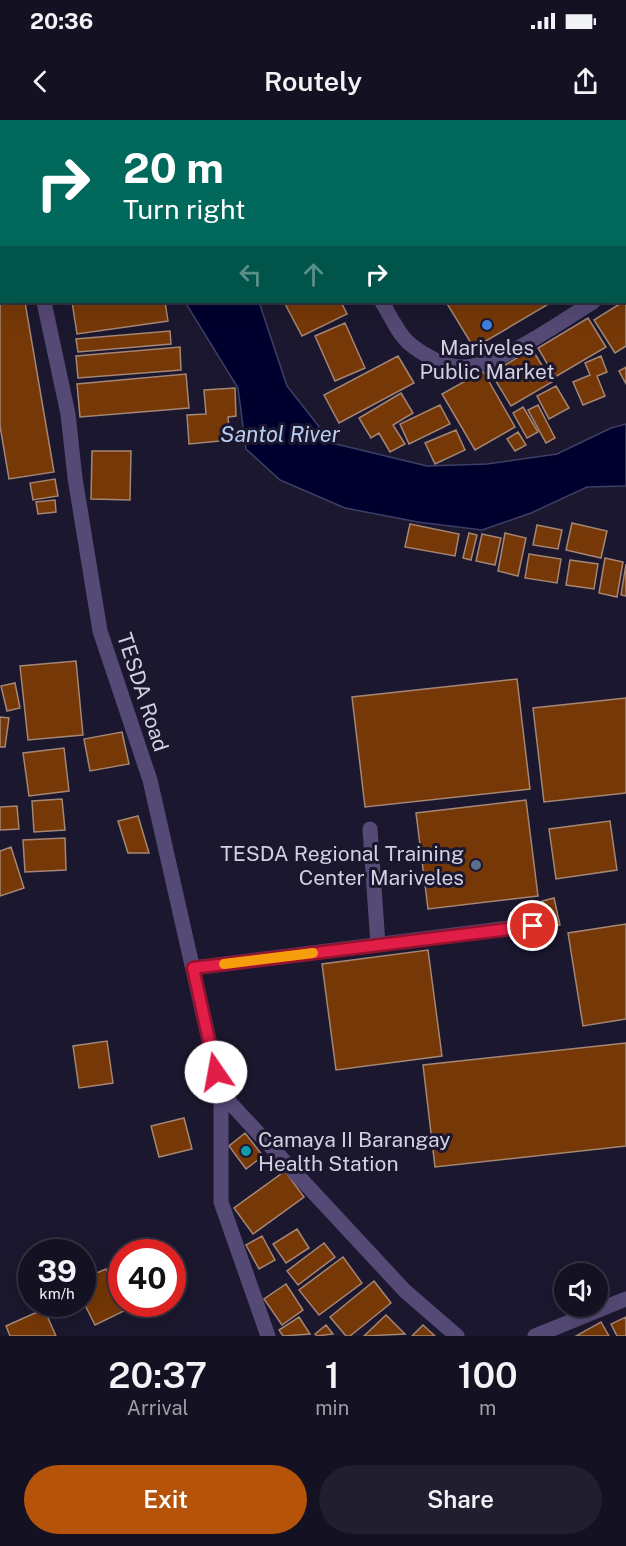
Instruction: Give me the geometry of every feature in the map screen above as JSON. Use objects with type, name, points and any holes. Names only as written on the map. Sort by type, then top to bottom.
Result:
[{"type":"street","name":"TESDA Road","points":[[44,303],[68,414],[75,478],[100,631],[150,780],[221,1093],[221,1202],[268,1336]]},
{"type":"street","points":[[383,303],[410,343],[439,361],[461,367],[486,361],[519,348],[591,303]]},
{"type":"street","points":[[370,829],[378,945]]},
{"type":"street","points":[[193,968],[533,926]]},
{"type":"street","points":[[221,1093],[405,1291],[457,1336]]},
{"type":"street","points":[[535,1336],[626,1299]]},
{"type":"water","name":"Santol River","points":[[186,303],[259,303],[287,386],[332,443],[427,466],[487,464],[557,454],[611,428],[626,424],[626,486],[587,487],[531,513],[482,530],[418,522],[345,508],[280,480],[246,449],[238,388]]},
{"type":"building","points":[[0,303],[25,303],[54,472],[9,479],[0,426]]},
{"type":"building","points":[[72,303],[165,303],[168,321],[77,334]]},
{"type":"building","points":[[285,303],[342,303],[347,314],[302,336]]},
{"type":"building","name":"Mariveles Public Market","points":[[447,303],[550,303],[474,348]]},
{"type":"building","points":[[621,303],[626,303],[626,346],[615,353],[594,320]]},
{"type":"building","points":[[588,318],[606,347],[555,377],[538,348]]},
{"type":"building","points":[[345,323],[365,368],[335,381],[315,336]]},
{"type":"building","points":[[170,331],[171,344],[78,352],[76,339]]},
{"type":"building","points":[[180,347],[181,370],[78,378],[76,356]]},
{"type":"building","points":[[532,349],[552,382],[511,406],[491,373]]},
{"type":"building","points":[[398,356],[414,383],[339,423],[324,395]]},
{"type":"building","points":[[601,356],[607,372],[597,376],[605,396],[583,405],[573,382],[590,375],[585,363]]},
{"type":"building","points":[[626,367],[626,384],[619,371]]},
{"type":"building","points":[[483,371],[515,427],[475,450],[442,394]]},
{"type":"building","points":[[186,374],[189,408],[80,417],[77,384]]},
{"type":"building","points":[[556,386],[569,408],[549,419],[537,396]]},
{"type":"building","points":[[235,388],[236,416],[228,417],[230,440],[189,444],[187,415],[206,414],[204,390]]},
{"type":"building","points":[[401,393],[413,413],[393,425],[405,444],[390,452],[379,433],[371,438],[359,418]]},
{"type":"building","points":[[440,405],[450,424],[409,444],[400,424]]},
{"type":"building","points":[[538,405],[555,438],[546,443],[528,410]]},
{"type":"building","points":[[523,407],[538,432],[527,438],[513,413]]},
{"type":"building","points":[[456,430],[465,450],[435,464],[425,443]]},
{"type":"building","points":[[518,432],[526,445],[515,451],[507,439]]},
{"type":"building","points":[[92,451],[131,451],[130,500],[91,499]]},
{"type":"building","points":[[55,479],[58,496],[33,500],[30,483]]},
{"type":"building","points":[[55,500],[56,512],[38,514],[36,502]]},
{"type":"building","points":[[572,523],[607,531],[601,558],[566,550]]},
{"type":"building","points":[[410,524],[459,534],[455,556],[405,547]]},
{"type":"building","points":[[537,525],[562,530],[558,549],[533,545]]},
{"type":"building","points":[[469,533],[477,535],[471,560],[463,558]]},
{"type":"building","points":[[505,533],[526,538],[518,576],[498,571]]},
{"type":"building","points":[[482,534],[501,538],[495,565],[476,561]]},
{"type":"building","points":[[529,554],[561,559],[557,583],[525,578]]},
{"type":"building","points":[[605,558],[623,562],[617,597],[599,593]]},
{"type":"building","points":[[570,560],[598,564],[594,589],[566,585]]},
{"type":"building","points":[[626,564],[626,596],[621,595]]},
{"type":"building","points":[[76,661],[83,735],[28,740],[20,666]]},
{"type":"building","points":[[517,679],[530,789],[365,807],[352,697]]},
{"type":"building","points":[[15,683],[20,708],[7,711],[1,686]]},
{"type":"building","points":[[626,698],[626,793],[544,802],[533,708]]},
{"type":"building","points":[[0,717],[9,718],[5,747],[0,747]]},
{"type":"building","points":[[122,732],[129,764],[90,771],[84,739]]},
{"type":"building","points":[[64,748],[69,791],[29,796],[23,753]]},
{"type":"building","points":[[62,799],[65,830],[34,832],[32,801]]},
{"type":"building","points":[[526,800],[538,896],[428,909],[416,813]]},
{"type":"building","points":[[17,806],[19,829],[0,830],[0,807]]},
{"type":"building","points":[[138,816],[149,853],[128,853],[118,821]]},
{"type":"building","points":[[610,821],[617,870],[556,879],[549,829]]},
{"type":"building","points":[[65,838],[66,870],[25,872],[23,840]]},
{"type":"building","points":[[11,847],[24,888],[0,896],[0,851]]},
{"type":"building","points":[[554,898],[560,925],[548,928],[542,901]]},
{"type":"building","points":[[626,924],[626,1019],[583,1026],[568,933]]},
{"type":"building","points":[[428,950],[442,1056],[336,1070],[322,964]]},
{"type":"building","points":[[107,1041],[113,1083],[79,1088],[73,1046]]},
{"type":"building","points":[[626,1043],[626,1146],[435,1167],[423,1065]]},
{"type":"building","points":[[184,1118],[192,1149],[159,1157],[151,1126]]},
{"type":"building","name":"Camaya II Barangay Health Station","points":[[245,1133],[263,1156],[246,1169],[229,1146]]},
{"type":"building","points":[[285,1171],[304,1197],[253,1234],[234,1208]]},
{"type":"building","points":[[297,1229],[309,1248],[286,1263],[273,1244]]},
{"type":"building","points":[[262,1236],[275,1260],[259,1269],[246,1245]]},
{"type":"building","points":[[324,1243],[335,1257],[298,1285],[287,1271]]},
{"type":"building","points":[[343,1257],[362,1283],[319,1315],[299,1290]]},
{"type":"building","points":[[106,1269],[108,1273],[108,1317],[112,1317],[95,1325],[91,1317],[96,1317],[96,1273]]},
{"type":"building","points":[[374,1281],[391,1303],[350,1336],[346,1336],[330,1317]]},
{"type":"building","points":[[286,1284],[303,1310],[282,1325],[264,1299]]},
{"type":"building","points":[[386,1315],[405,1334],[364,1336]]},
{"type":"building","points":[[26,1317],[48,1317],[56,1336],[10,1336],[6,1326]]},
{"type":"building","points":[[299,1317],[310,1334],[283,1336],[279,1330]]},
{"type":"building","points":[[626,1317],[626,1336],[617,1336],[611,1324]]},
{"type":"building","points":[[601,1322],[609,1336],[576,1336]]},
{"type":"building","points":[[326,1325],[333,1334],[317,1336],[315,1334]]},
{"type":"building","points":[[423,1325],[435,1336],[412,1336]]},
{"type":"slow traffic","points":[[224,964],[313,953]]},
{"type":"place","name":"Mariveles Public Market","points":[[487,325]]},
{"type":"place","name":"TESDA Regional Training Center Mariveles","points":[[476,865]]},
{"type":"place","name":"Camaya II Barangay Health Station","points":[[246,1151]]},
{"type":"route","points":[[216,1072],[193,968],[533,926]]}]
